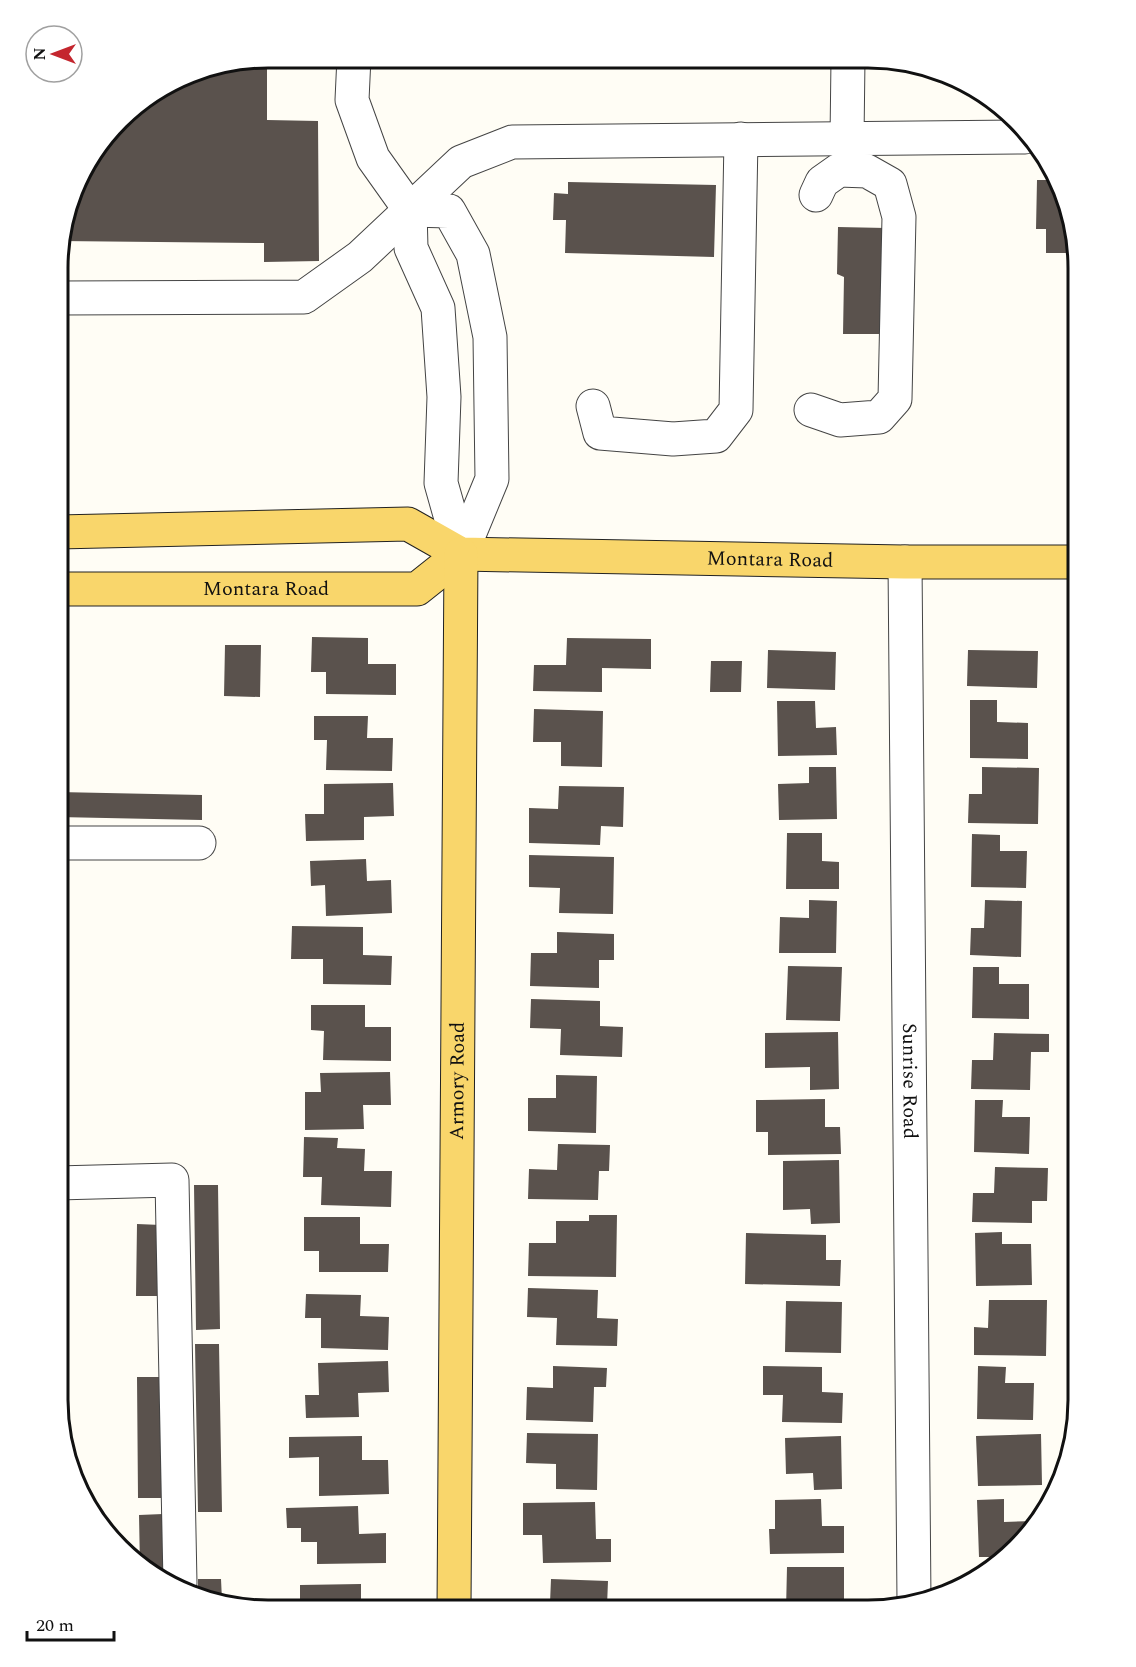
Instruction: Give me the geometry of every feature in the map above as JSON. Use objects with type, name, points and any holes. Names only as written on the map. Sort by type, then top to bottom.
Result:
[{"type":"main road","name":"Montara Road","points":[[68,532],[408,524],[461,554],[1068,562]]},
{"type":"main road","name":"Montara Road","points":[[68,590],[417,590],[461,554]]},
{"type":"main road","name":"Armory Road","points":[[454,1600],[461,554]]},
{"type":"street","points":[[353,68],[352,100],[373,158],[410,210],[411,248],[438,308],[444,397],[441,483],[461,554]]},
{"type":"street","points":[[847,139],[848,68]]},
{"type":"street","points":[[68,298],[304,297],[360,257],[461,162],[512,142],[1019,137]]},
{"type":"street","points":[[593,406],[600,433],[673,439],[717,436],[736,410],[741,139]]},
{"type":"street","points":[[811,410],[840,420],[879,417],[895,399],[899,217],[890,184],[867,171],[839,170],[822,182],[816,195]]},
{"type":"street","points":[[410,210],[449,211],[473,254],[490,337],[492,479],[461,554]]},
{"type":"street","name":"Sunrise Road","points":[[905,561],[914,1594]]},
{"type":"street","points":[[68,843],[199,843]]},
{"type":"street","points":[[68,1183],[172,1180],[180,1579]]},
{"type":"building","points":[[267,68],[267,120],[318,121],[319,261],[264,262],[264,243],[69,241],[78,203],[94,168],[109,146],[136,117],[168,94],[203,78],[229,71]]},
{"type":"building","points":[[1037,180],[1048,180],[1058,203],[1065,229],[1068,253],[1046,253],[1046,229],[1036,229]]},
{"type":"building","points":[[568,182],[716,185],[714,257],[565,253],[566,220],[553,220],[554,193],[568,194]]},
{"type":"building","points":[[838,227],[886,228],[881,334],[843,334],[844,277],[837,274]]},
{"type":"building","points":[[312,637],[368,638],[368,664],[396,664],[396,695],[326,694],[326,672],[311,672]]},
{"type":"building","points":[[567,638],[651,639],[651,669],[602,668],[602,692],[533,691],[534,665],[566,665]]},
{"type":"building","points":[[225,645],[261,645],[260,697],[224,696]]},
{"type":"building","points":[[768,650],[836,652],[835,690],[767,688]]},
{"type":"building","points":[[968,650],[1038,651],[1037,688],[967,686]]},
{"type":"building","points":[[711,661],[742,661],[741,692],[710,692]]},
{"type":"building","points":[[970,700],[997,700],[997,722],[1028,723],[1028,759],[970,758]]},
{"type":"building","points":[[777,701],[815,701],[816,728],[836,727],[837,755],[778,756]]},
{"type":"building","points":[[534,709],[603,711],[602,767],[561,766],[561,742],[533,742]]},
{"type":"building","points":[[314,716],[368,716],[367,738],[393,738],[392,771],[326,770],[327,740],[314,740]]},
{"type":"building","points":[[809,767],[836,767],[837,819],[779,820],[778,784],[809,783]]},
{"type":"building","points":[[982,767],[1039,768],[1038,824],[968,823],[969,794],[982,794]]},
{"type":"building","points":[[393,783],[394,816],[364,817],[364,840],[306,841],[305,814],[324,814],[324,784]]},
{"type":"building","points":[[559,786],[624,787],[623,827],[601,826],[600,845],[529,843],[529,808],[558,809]]},
{"type":"building","points":[[68,792],[202,795],[202,820],[68,817]]},
{"type":"building","points":[[787,833],[822,833],[822,861],[839,862],[839,889],[786,889]]},
{"type":"building","points":[[972,834],[1000,835],[1000,851],[1027,851],[1026,888],[971,887]]},
{"type":"building","points":[[529,855],[614,857],[613,914],[559,913],[560,888],[529,887]]},
{"type":"building","points":[[366,859],[367,881],[391,880],[392,913],[326,916],[325,885],[311,886],[310,861]]},
{"type":"building","points":[[809,900],[837,901],[836,953],[779,953],[780,917],[809,918]]},
{"type":"building","points":[[985,900],[1022,901],[1021,957],[970,955],[971,928],[984,928]]},
{"type":"building","points":[[292,926],[363,927],[363,955],[392,956],[391,985],[323,984],[323,959],[291,959]]},
{"type":"building","points":[[557,932],[614,934],[614,960],[599,960],[599,988],[530,986],[531,953],[557,953]]},
{"type":"building","points":[[788,966],[842,967],[840,1021],[786,1020]]},
{"type":"building","points":[[973,967],[999,967],[999,984],[1029,984],[1029,1019],[972,1018]]},
{"type":"building","points":[[531,999],[600,1001],[600,1026],[623,1027],[622,1057],[560,1055],[561,1029],[530,1028]]},
{"type":"building","points":[[311,1005],[365,1005],[365,1027],[391,1027],[391,1061],[323,1060],[324,1031],[311,1030]]},
{"type":"building","points":[[838,1032],[839,1089],[810,1090],[810,1067],[765,1068],[765,1033]]},
{"type":"building","points":[[994,1033],[1049,1034],[1049,1052],[1031,1052],[1030,1090],[971,1089],[972,1060],[993,1060]]},
{"type":"building","points":[[390,1072],[391,1105],[363,1105],[364,1129],[305,1130],[305,1092],[321,1092],[320,1073]]},
{"type":"building","points":[[556,1075],[597,1076],[596,1133],[528,1131],[528,1098],[556,1098]]},
{"type":"building","points":[[825,1099],[825,1127],[840,1127],[841,1154],[768,1155],[768,1132],[756,1132],[756,1100]]},
{"type":"building","points":[[975,1100],[1003,1100],[1002,1117],[1030,1117],[1029,1154],[974,1152]]},
{"type":"building","points":[[304,1137],[338,1138],[337,1148],[365,1149],[364,1171],[392,1171],[391,1207],[321,1205],[322,1177],[303,1177]]},
{"type":"building","points":[[558,1144],[610,1145],[609,1171],[599,1171],[598,1200],[528,1199],[529,1169],[557,1170]]},
{"type":"building","points":[[839,1160],[840,1223],[811,1224],[810,1209],[783,1210],[783,1161]]},
{"type":"building","points":[[995,1167],[1048,1168],[1047,1201],[1032,1201],[1032,1223],[972,1222],[973,1193],[994,1193]]},
{"type":"building","points":[[194,1185],[218,1185],[220,1329],[196,1330]]},
{"type":"building","points":[[589,1215],[617,1215],[616,1277],[528,1276],[529,1243],[556,1243],[556,1221],[589,1221]]},
{"type":"building","points":[[304,1217],[360,1217],[360,1244],[389,1244],[388,1272],[319,1272],[319,1251],[304,1251]]},
{"type":"building","points":[[137,1224],[161,1225],[160,1296],[136,1296]]},
{"type":"building","points":[[1002,1232],[1002,1244],[1031,1244],[1032,1285],[976,1286],[975,1233]]},
{"type":"building","points":[[746,1233],[826,1235],[826,1260],[841,1260],[840,1286],[745,1284]]},
{"type":"building","points":[[528,1288],[598,1290],[597,1318],[618,1319],[617,1346],[556,1345],[557,1318],[527,1317]]},
{"type":"building","points":[[306,1294],[361,1295],[360,1316],[389,1317],[388,1350],[321,1348],[321,1318],[305,1318]]},
{"type":"building","points":[[989,1300],[1047,1300],[1046,1356],[974,1355],[974,1327],[988,1328]]},
{"type":"building","points":[[786,1301],[842,1302],[841,1353],[785,1352]]},
{"type":"building","points":[[195,1344],[219,1344],[222,1512],[198,1512]]},
{"type":"building","points":[[388,1361],[389,1392],[358,1393],[359,1417],[306,1418],[305,1395],[319,1395],[318,1363]]},
{"type":"building","points":[[553,1366],[607,1368],[606,1387],[594,1387],[593,1422],[526,1420],[527,1387],[553,1388]]},
{"type":"building","points":[[763,1366],[822,1367],[822,1392],[843,1393],[842,1423],[782,1422],[783,1395],[763,1395]]},
{"type":"building","points":[[978,1366],[1006,1367],[1005,1383],[1034,1383],[1033,1420],[977,1419]]},
{"type":"building","points":[[137,1377],[161,1377],[162,1498],[138,1498]]},
{"type":"building","points":[[527,1433],[598,1434],[597,1490],[556,1489],[556,1464],[526,1463]]},
{"type":"building","points":[[1041,1434],[1042,1485],[978,1486],[976,1436]]},
{"type":"building","points":[[362,1436],[362,1460],[388,1460],[389,1494],[319,1496],[319,1457],[289,1458],[289,1437]]},
{"type":"building","points":[[841,1436],[842,1489],[814,1490],[813,1473],[786,1474],[785,1438]]},
{"type":"building","points":[[821,1499],[822,1526],[844,1526],[844,1553],[770,1554],[769,1529],[775,1529],[775,1500]]},
{"type":"building","points":[[1004,1499],[1004,1522],[1027,1521],[1010,1541],[991,1557],[979,1557],[977,1500]]},
{"type":"building","points":[[595,1502],[596,1539],[611,1539],[611,1562],[543,1563],[542,1535],[523,1535],[523,1503]]},
{"type":"building","points":[[358,1506],[359,1534],[386,1533],[386,1563],[317,1564],[317,1542],[301,1542],[301,1528],[287,1528],[286,1508]]},
{"type":"building","points":[[163,1514],[164,1570],[140,1553],[139,1515]]},
{"type":"building","points":[[787,1567],[844,1567],[844,1600],[786,1600]]},
{"type":"building","points":[[198,1579],[221,1579],[222,1594],[216,1593],[198,1587]]},
{"type":"building","points":[[551,1579],[608,1581],[607,1600],[550,1600]]},
{"type":"building","points":[[361,1584],[361,1600],[300,1600],[300,1585]]}]
